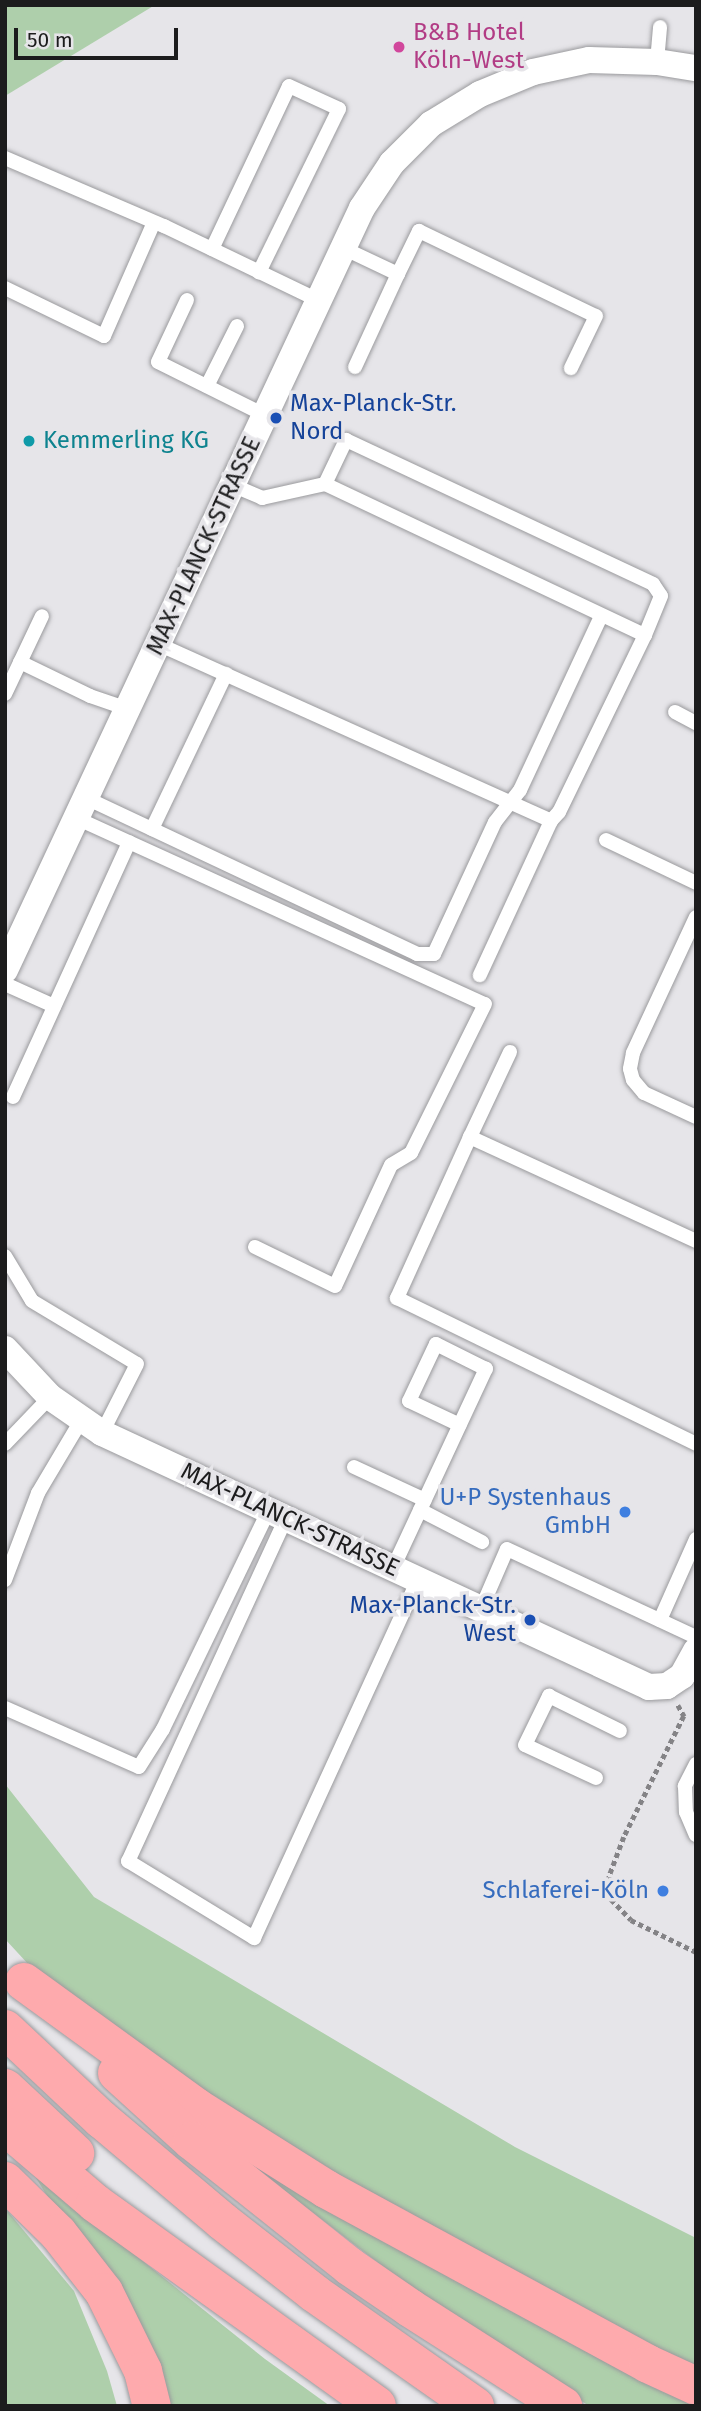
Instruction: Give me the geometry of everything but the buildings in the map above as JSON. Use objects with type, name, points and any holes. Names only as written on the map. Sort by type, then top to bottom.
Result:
[{"type":"highway","points":[[15,1972],[196,2107],[326,2189],[648,2364],[696,2386]]},
{"type":"highway","points":[[15,1972],[148,2104],[269,2205],[410,2308],[564,2406]]},
{"type":"highway","points":[[5,2029],[101,2119],[222,2221],[368,2332],[475,2406]]},
{"type":"highway","points":[[5,2088],[270,2329]]},
{"type":"highway","points":[[5,2126],[95,2203],[377,2406]]},
{"type":"highway","points":[[5,2181],[58,2233],[104,2292],[143,2371],[152,2406]]},
{"type":"street","name":"MAX-PLANCK-STRASSE","points":[[5,970],[362,208],[392,163],[431,124],[480,94],[533,72],[589,60],[657,62],[696,68]]},
{"type":"street","name":"MAX-PLANCK-STRASSE","points":[[5,1349],[50,1397],[92,1426],[649,1687],[667,1686]]},
{"type":"street","points":[[667,1686],[694,1665]]},
{"type":"lane","points":[[657,62],[660,27]]},
{"type":"lane","points":[[212,249],[289,86],[339,109],[259,272]]},
{"type":"lane","points":[[5,158],[154,222],[318,300]]},
{"type":"lane","points":[[5,288],[104,336],[154,222]]},
{"type":"lane","points":[[355,367],[419,231],[596,316],[571,368]]},
{"type":"lane","points":[[343,248],[398,274]]},
{"type":"lane","points":[[187,300],[158,362],[265,415]]},
{"type":"lane","points":[[207,386],[237,326]]},
{"type":"lane","points":[[325,484],[346,440],[653,584],[661,596],[645,635],[559,812],[551,821],[480,975]]},
{"type":"lane","points":[[232,485],[262,498],[325,484],[645,635]]},
{"type":"lane","points":[[5,694],[42,616]]},
{"type":"lane","points":[[81,808],[152,830],[416,954],[435,954],[495,822],[520,790],[601,616]]},
{"type":"lane","points":[[158,644],[551,821]]},
{"type":"lane","points":[[20,662],[90,696],[127,709]]},
{"type":"lane","points":[[152,830],[226,674]]},
{"type":"lane","points":[[675,712],[696,723]]},
{"type":"lane","points":[[81,808],[129,842],[485,1004],[411,1153],[391,1166],[335,1286],[254,1247]]},
{"type":"lane","points":[[606,840],[696,883]]},
{"type":"lane","points":[[13,1097],[129,842]]},
{"type":"lane","points":[[696,917],[633,1053],[630,1069],[633,1080],[644,1093],[696,1117]]},
{"type":"lane","points":[[5,984],[54,1006]]},
{"type":"lane","points":[[510,1052],[397,1298],[696,1444]]},
{"type":"lane","points":[[470,1137],[696,1241]]},
{"type":"lane","points":[[5,1256],[32,1301],[137,1364],[38,1493],[5,1580]]},
{"type":"lane","points":[[393,1568],[460,1425],[486,1368],[436,1345],[409,1401],[460,1425]]},
{"type":"lane","points":[[5,1444],[50,1397]]},
{"type":"lane","points":[[354,1467],[482,1542]]},
{"type":"lane","points":[[277,1514],[128,1861],[254,1938],[418,1580]]},
{"type":"lane","points":[[5,1708],[139,1767],[163,1729],[277,1514]]},
{"type":"lane","points":[[660,1620],[696,1539]]},
{"type":"lane","points":[[481,1609],[508,1549],[696,1637]]},
{"type":"lane","points":[[596,1778],[525,1745],[549,1696],[620,1731]]},
{"type":"lane","points":[[696,1764],[685,1786],[686,1812],[696,1835]]},
{"type":"path","points":[[667,1686],[684,1716],[624,1837],[609,1877],[611,1899],[631,1920],[696,1952]]},
{"type":"green space","points":[[5,5],[155,5],[5,96]]},
{"type":"green space","points":[[5,1784],[94,1897],[515,2147],[696,2238],[696,2369],[425,2228],[239,2115],[29,1965],[5,1939]]},
{"type":"green space","points":[[235,2153],[696,2401],[696,2406],[589,2406],[394,2275]]},
{"type":"green space","points":[[33,2173],[265,2359],[330,2406],[171,2406],[167,2391]]},
{"type":"green space","points":[[5,2208],[74,2291],[107,2371],[117,2406],[5,2406]]},
{"type":"place","name":"B&B Hotel Köln-West","points":[[399,47]]},
{"type":"place","name":"Max-Planck-Str. Nord","points":[[276,418]]},
{"type":"place","name":"Kemmerling KG","points":[[29,441]]},
{"type":"place","name":"U+P Systenhaus GmbH","points":[[625,1512]]},
{"type":"place","name":"Max-Planck-Str. West","points":[[530,1620]]},
{"type":"place","name":"Schlaferei-Köln","points":[[663,1891]]}]
